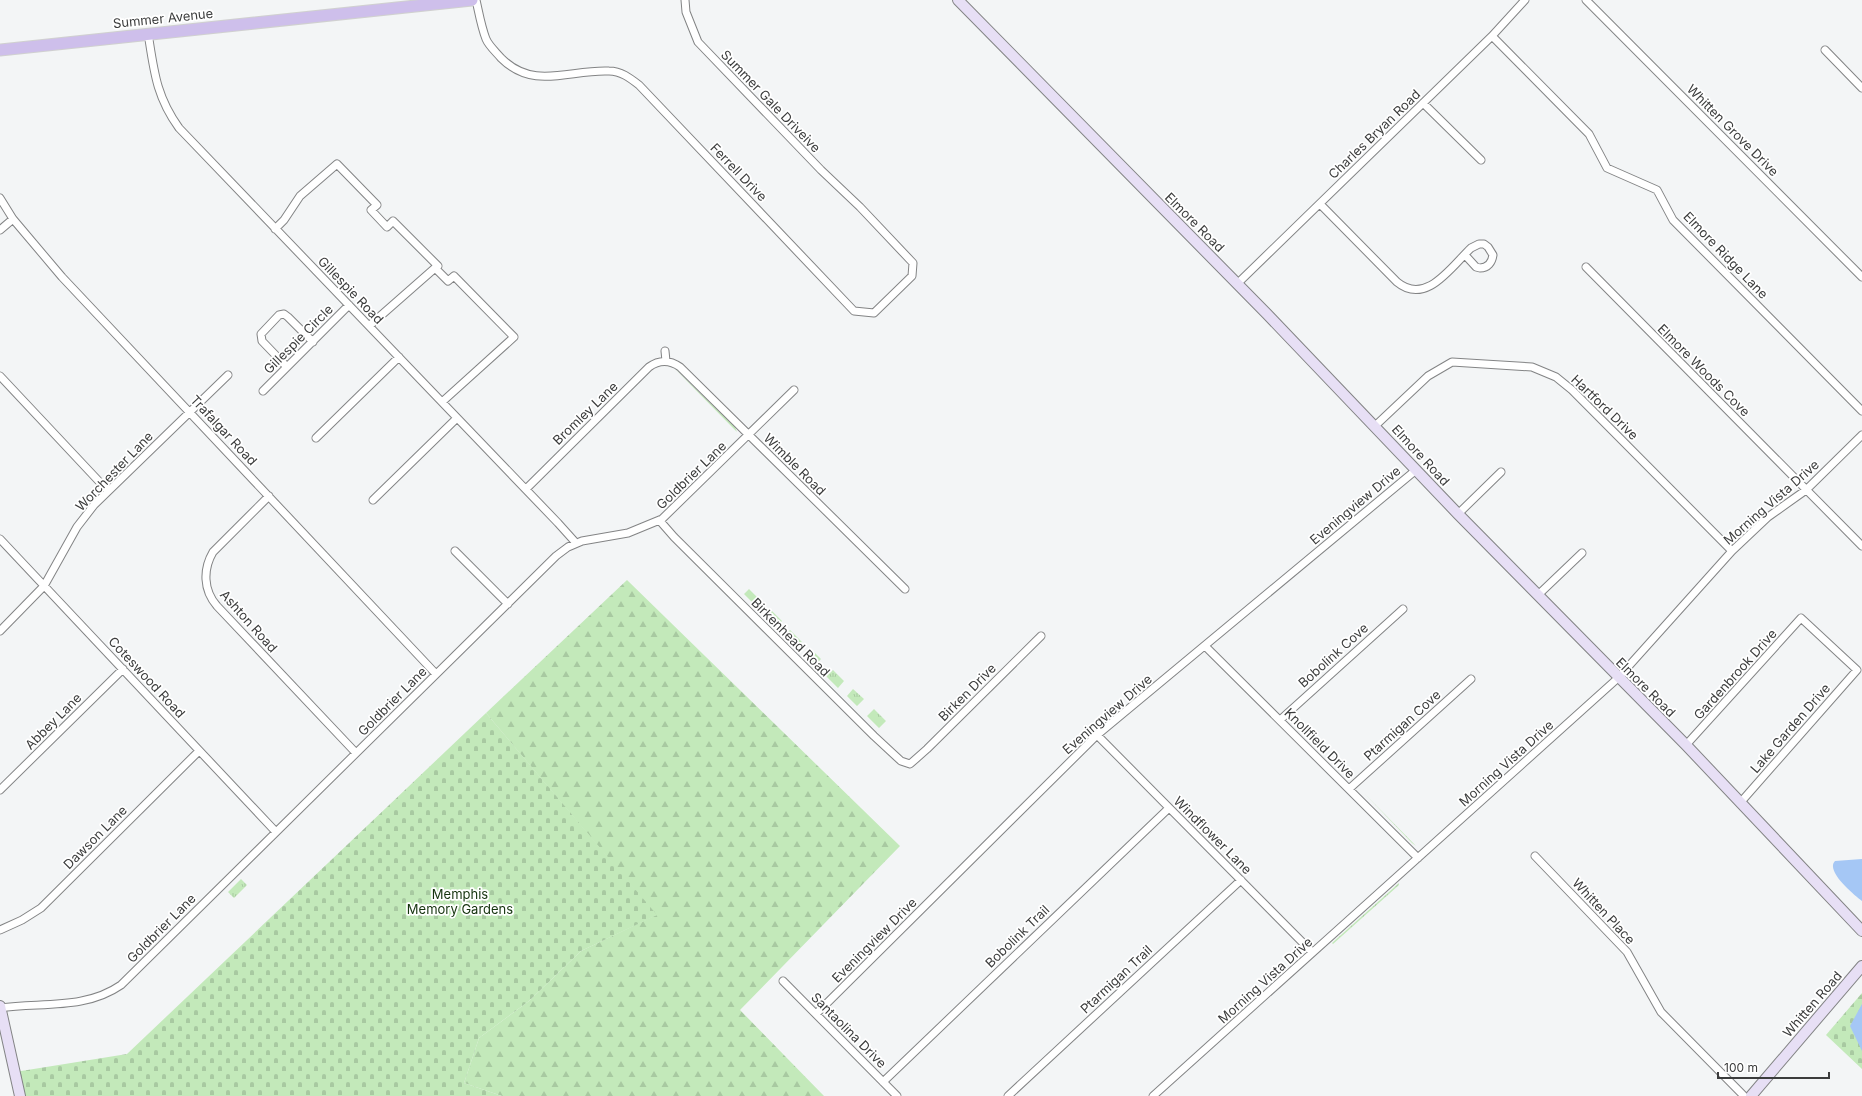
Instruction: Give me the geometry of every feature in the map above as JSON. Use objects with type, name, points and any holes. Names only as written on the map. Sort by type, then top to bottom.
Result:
[{"type":"main road","name":"Summer Avenue","points":[[0,50],[148,33],[472,0]]},
{"type":"street","name":"Ferrell Drive","points":[[476,0],[487,41],[503,60],[522,73],[531,76],[549,77],[610,71],[622,74],[639,85],[854,311],[874,313],[912,276],[913,262],[860,206]]},
{"type":"street","name":"Summer Gale Driveive","points":[[685,0],[686,12],[698,42],[821,170],[860,206]]},
{"type":"street","name":"Elmore Road","points":[[958,0],[1238,284],[1458,514],[1618,678],[1686,745],[1862,931]]},
{"type":"street","name":"Charles Bryan Road","points":[[1238,284],[1492,36],[1525,0]]},
{"type":"street","name":"Whitten Grove Drive","points":[[1586,0],[1862,277]]},
{"type":"street","name":"Gillespie Road","points":[[148,33],[156,84],[170,116],[191,142],[526,489],[576,543]]},
{"type":"street","name":"Elmore Ridge Lane","points":[[1492,36],[1589,134],[1607,168],[1657,190],[1674,220],[1862,411]]},
{"type":"street","points":[[1825,50],[1862,88]]},
{"type":"street","points":[[1423,103],[1481,160]]},
{"type":"street","points":[[275,229],[284,220],[300,196],[337,164],[377,205],[371,210],[387,228],[393,221],[438,266],[369,326]]},
{"type":"street","name":"Trafalgar Road","points":[[0,198],[13,219],[62,276],[436,674]]},
{"type":"street","points":[[1320,204],[1397,282],[1408,290],[1422,290],[1433,285],[1464,255]]},
{"type":"street","points":[[0,230],[13,219]]},
{"type":"street","name":"Elmore Woods Cove","points":[[1586,267],[1862,546]]},
{"type":"street","points":[[435,268],[448,281],[454,276],[514,338],[442,402]]},
{"type":"street","name":"Gillespie Circle","points":[[263,391],[349,305]]},
{"type":"street","points":[[287,367],[260,337],[261,334],[279,315],[284,314],[288,317],[313,342]]},
{"type":"street","points":[[665,351],[666,361]]},
{"type":"street","points":[[316,438],[399,357]]},
{"type":"street","name":"Wimble Road","points":[[666,361],[680,367],[905,589]]},
{"type":"street","name":"Bromley Lane","points":[[526,489],[649,367],[654,363],[666,361]]},
{"type":"street","name":"Hartford Drive","points":[[1375,426],[1428,376],[1452,362],[1532,367],[1556,378],[1572,390],[1732,551]]},
{"type":"street","name":"Worchester Lane","points":[[0,630],[44,586],[77,527],[87,514],[108,491],[228,375]]},
{"type":"street","points":[[0,376],[108,491]]},
{"type":"street","name":"Goldbrier Lane","points":[[0,1007],[80,1002],[101,996],[116,988],[129,978],[556,556],[576,543],[628,533],[660,521],[750,435],[794,390]]},
{"type":"street","points":[[373,500],[457,418]]},
{"type":"street","name":"Morning Vista Drive","points":[[1153,1096],[1618,678],[1732,551],[1768,517],[1806,490],[1862,435]]},
{"type":"street","name":"Eveningview Drive","points":[[816,1014],[1097,735],[1416,470]]},
{"type":"street","points":[[1458,514],[1501,472]]},
{"type":"street","name":"Ashton Road","points":[[269,496],[213,552],[208,561],[206,573],[208,590],[217,606],[356,753]]},
{"type":"street","name":"Birkenhead Road","points":[[660,521],[879,741],[901,760],[910,764]]},
{"type":"street","name":"Coteswood Road","points":[[0,539],[276,832]]},
{"type":"street","points":[[455,551],[508,604]]},
{"type":"street","points":[[1538,595],[1582,553]]},
{"type":"street","name":"Bobolink Cove","points":[[1280,720],[1402,609]]},
{"type":"street","name":"Gardenbrook Drive","points":[[1686,745],[1802,618],[1857,670]]},
{"type":"street","name":"Birken Drive","points":[[910,764],[1041,636]]},
{"type":"street","name":"Knollfield Drive","points":[[1205,646],[1418,858]]},
{"type":"street","name":"Abbey Lane","points":[[0,790],[123,669]]},
{"type":"street","name":"Lake Garden Drive","points":[[1740,803],[1857,670]]},
{"type":"street","name":"Ptarmigan Cove","points":[[1349,788],[1472,679]]},
{"type":"street","name":"Windflower Lane","points":[[1097,735],[1312,952]]},
{"type":"street","name":"Dawson Lane","points":[[0,930],[22,920],[41,908],[199,751]]},
{"type":"street","name":"Bobolink Trail","points":[[883,1082],[1168,808]]},
{"type":"street","name":"Whitten Place","points":[[1535,856],[1627,952],[1661,1012],[1744,1096]]},
{"type":"street","name":"Ptarmigan Trail","points":[[1008,1096],[1240,880]]},
{"type":"street","name":"Whitten Road","points":[[1751,1096],[1862,966]]},
{"type":"street","name":"Santaolina Drive","points":[[783,981],[897,1096]]},
{"type":"street","points":[[0,1007],[20,1096]]},
{"type":"green space","points":[[674,368],[735,427],[737,432]]},
{"type":"green space","points":[[627,580],[900,846],[740,1010],[824,1096],[502,1096],[464,1083],[479,1038],[529,1001],[581,951],[656,915],[486,713]]},
{"type":"green space","points":[[749,589],[761,601],[756,606],[744,594]]},
{"type":"green space","points":[[770,609],[782,621],[777,627],[765,615]]},
{"type":"green space","points":[[790,630],[802,642],[797,647],[785,635]]},
{"type":"green space","points":[[812,650],[821,659],[815,665],[806,656]]},
{"type":"green space","points":[[833,670],[844,681],[838,688],[826,676]]},
{"type":"green space","points":[[853,689],[864,699],[857,706],[847,696]]},
{"type":"green space","points":[[874,709],[886,721],[879,728],[867,716]]},
{"type":"green space","name":"Memphis Memory Gardens","points":[[486,713],[657,915],[581,951],[529,1001],[479,1038],[464,1083],[502,1096],[20,1096],[15,1072],[127,1054]]},
{"type":"green space","points":[[1363,792],[1416,846],[1412,843]]},
{"type":"green space","points":[[241,879],[247,885],[234,898],[228,892]]},
{"type":"green space","points":[[1399,883],[1399,885],[1333,944],[1332,943]]},
{"type":"green space","points":[[1862,993],[1862,1069],[1826,1035]]},
{"type":"water","points":[[1862,859],[1862,901],[1853,894],[1837,876],[1833,865],[1835,861]]},
{"type":"water","points":[[1862,1004],[1862,1051],[1850,1026]]}]
